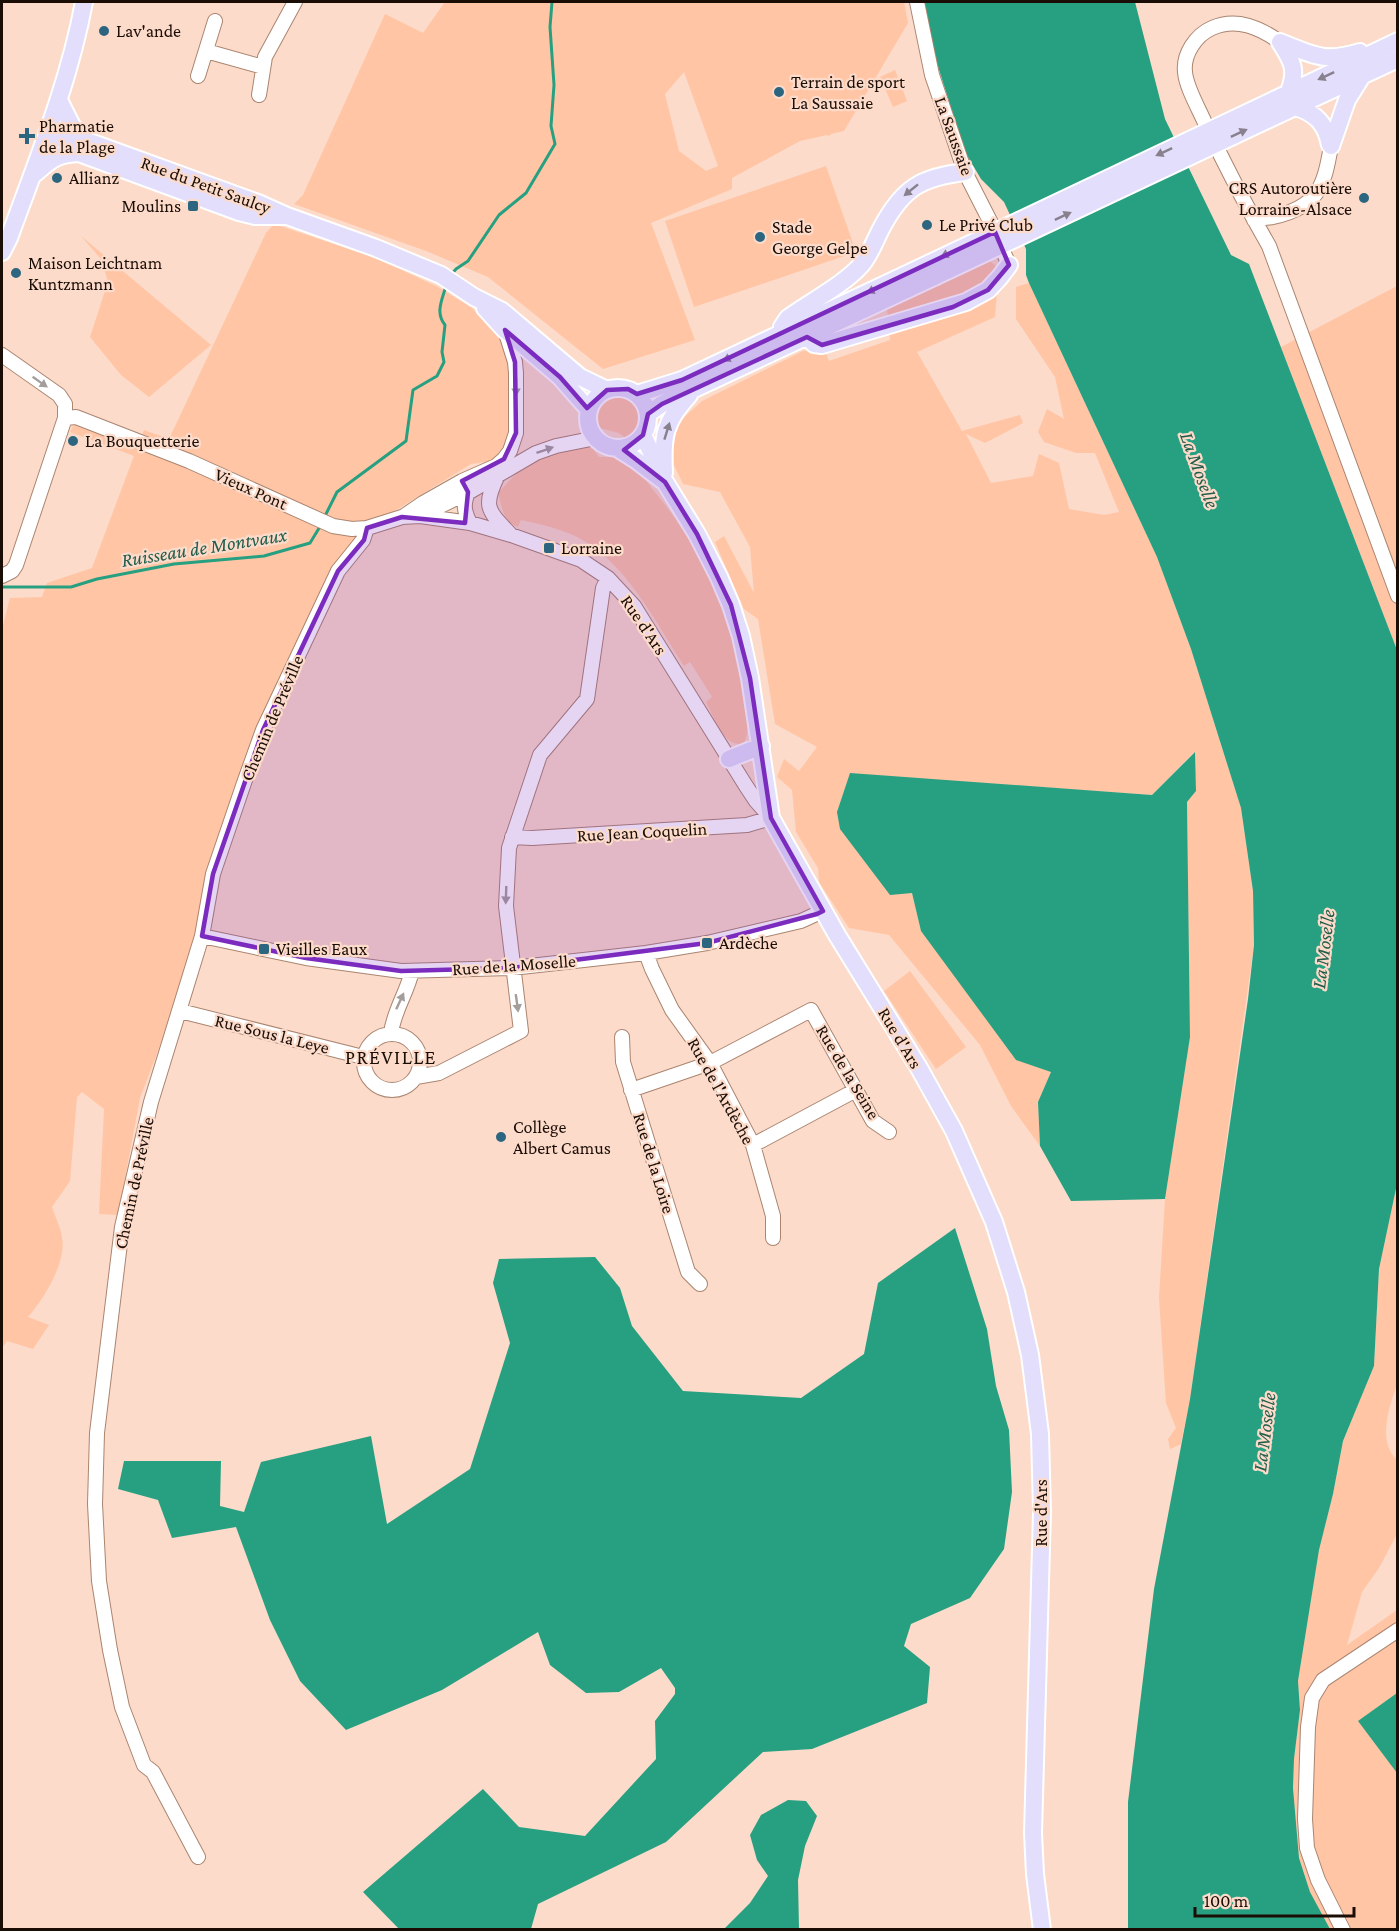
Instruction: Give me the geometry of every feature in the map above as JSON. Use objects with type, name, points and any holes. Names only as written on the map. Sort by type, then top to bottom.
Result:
[{"type":"main road","points":[[2,252],[32,177],[53,134],[59,100],[76,44],[84,2]]},
{"type":"main road","points":[[1280,42],[1312,56],[1329,58],[1345,56],[1398,40]]},
{"type":"main road","points":[[637,394],[682,380],[784,332],[931,270],[1284,103],[1398,40]]},
{"type":"main road","points":[[1280,42],[1294,68],[1294,77],[1284,103]]},
{"type":"main road","points":[[1284,103],[1362,76],[1398,59]]},
{"type":"main road","points":[[1330,146],[1347,100],[1362,76]]},
{"type":"main road","name":"Rue du Petit Saulcy","points":[[59,100],[83,147]]},
{"type":"main road","points":[[1284,103],[1312,113],[1320,120],[1328,135],[1330,146]]},
{"type":"main road","name":"Rue du Petit Saulcy","points":[[53,134],[239,212],[255,216],[287,216],[409,261],[441,275],[474,297]]},
{"type":"main road","points":[[32,177],[52,159],[83,147]]},
{"type":"main road","points":[[784,332],[782,327],[788,318],[854,273],[863,263],[895,205],[912,188],[924,180],[965,172]]},
{"type":"main road","points":[[808,337],[814,344],[822,345],[952,307],[988,290],[1009,265]]},
{"type":"main road","points":[[648,414],[695,389],[808,337],[931,270]]},
{"type":"main road","points":[[474,297],[505,330],[560,377],[590,410]]},
{"type":"main road","points":[[474,297],[502,311],[580,377],[607,390]]},
{"type":"main road","points":[[617,448],[632,445],[643,435],[646,428],[648,414],[642,400],[628,389],[607,390],[599,395],[590,410],[589,425],[596,438],[636,460],[665,482]]},
{"type":"main road","points":[[665,482],[663,447],[667,427],[676,410],[695,389]]},
{"type":"main road","points":[[643,435],[665,482],[697,534],[731,605],[741,636],[761,746],[771,818]]},
{"type":"main road","points":[[729,759],[761,746]]},
{"type":"main road","name":"Rue d'Ars","points":[[771,818],[823,911],[919,1068],[954,1131],[994,1222],[1016,1292],[1029,1355],[1040,1434],[1042,1512],[1033,1833],[1035,1874],[1042,1929]]},
{"type":"street","points":[[259,95],[265,57],[295,2]]},
{"type":"street","name":"La Saussaie","points":[[917,2],[932,75],[965,172],[1009,265]]},
{"type":"street","points":[[198,76],[215,21]]},
{"type":"street","points":[[1280,42],[1262,31],[1241,23],[1220,24],[1197,39],[1189,50],[1185,72],[1196,104],[1241,198],[1269,246],[1398,596]]},
{"type":"street","points":[[206,51],[263,67]]},
{"type":"street","points":[[1254,220],[1288,213],[1314,198],[1326,173],[1330,146]]},
{"type":"street","points":[[367,528],[402,517],[420,516],[504,459],[514,441],[516,425],[515,362],[505,330]]},
{"type":"street","points":[[2,355],[59,395],[65,404],[65,418],[16,565],[12,571],[2,576]]},
{"type":"street","name":"Vieux Pont","points":[[65,418],[76,417],[189,461],[333,526],[352,529],[367,528]]},
{"type":"street","points":[[402,517],[423,502],[498,474],[536,453],[556,446],[596,438]]},
{"type":"street","points":[[489,506],[489,495],[498,474]]},
{"type":"street","points":[[465,487],[483,496],[496,518],[511,535]]},
{"type":"street","points":[[465,487],[464,510],[470,523]]},
{"type":"street","name":"Rue d'Ars","points":[[420,516],[470,523],[511,535],[581,560],[608,578],[634,606],[756,801],[771,818]]},
{"type":"street","name":"Chemin de Préville","points":[[198,1857],[153,1772],[144,1765],[122,1707],[99,1581],[95,1504],[97,1433],[122,1227],[150,1102],[202,936],[213,874],[263,730],[338,571],[363,540],[367,528]]},
{"type":"street","points":[[416,1077],[439,1073],[521,1031],[506,906],[508,857],[512,837],[540,755],[587,699],[603,588],[608,578]]},
{"type":"street","name":"Rue Jean Coquelin","points":[[512,837],[747,825],[771,818]]},
{"type":"street","name":"Rue de la Moselle","points":[[202,936],[306,958],[412,971],[512,968],[646,953],[706,943],[801,921],[823,911]]},
{"type":"street","name":"Rue de l'Ardèche","points":[[646,953],[651,969],[672,1010],[700,1047],[753,1145],[773,1216],[773,1238]]},
{"type":"street","points":[[391,1033],[393,1019],[410,982],[412,971]]},
{"type":"street","name":"Rue de la Seine","points":[[710,1064],[812,1010],[873,1121],[889,1132]]},
{"type":"street","name":"Rue Sous la Leye","points":[[180,1011],[363,1057]]},
{"type":"street","points":[[391,1033],[403,1035],[413,1042],[419,1053],[420,1066],[416,1077],[408,1085],[398,1090],[387,1090],[376,1086],[368,1078],[364,1068],[363,1057],[369,1045],[378,1036],[391,1033]]},
{"type":"street","name":"Rue de la Loire","points":[[622,1037],[623,1062],[688,1272],[700,1284]]},
{"type":"street","points":[[632,1090],[710,1064]]},
{"type":"street","points":[[753,1145],[856,1090]]},
{"type":"street","points":[[1343,1929],[1318,1880],[1307,1848],[1305,1808],[1311,1698],[1323,1680],[1398,1630]]},
{"type":"highlighted area","points":[[995,232],[1009,265],[988,290],[953,307],[822,345],[807,337],[662,404],[648,414],[643,435],[624,450],[665,482],[697,534],[731,605],[750,678],[771,818],[823,911],[817,914],[707,943],[512,968],[401,971],[306,958],[202,936],[213,874],[263,730],[338,571],[364,540],[367,528],[402,517],[465,523],[468,492],[462,481],[504,459],[516,433],[515,362],[505,330],[560,377],[587,408],[607,390],[628,389],[637,394],[682,380]]},
{"type":"shaded area","points":[[445,2],[904,2],[908,23],[844,131],[800,141],[732,178],[732,189],[651,223],[695,340],[603,369],[488,277],[426,251],[294,204],[303,195],[385,14],[423,33]],"holes":[[[684,72],[718,166],[706,171],[679,151],[665,94]]]},
{"type":"shaded area","points":[[895,70],[907,101],[893,107],[880,77]]},
{"type":"shaded area","name":"Stade George Gelpe","points":[[826,166],[856,252],[694,307],[665,221]]},
{"type":"shaded area","points":[[274,224],[373,257],[438,287],[472,308],[497,334],[507,350],[511,367],[512,424],[506,449],[493,461],[471,464],[367,528],[341,566],[244,783],[202,936],[140,1098],[118,1215],[99,1214],[104,1109],[82,1092],[77,1097],[70,1181],[52,1207],[61,1234],[63,1248],[61,1258],[47,1291],[28,1317],[49,1325],[33,1349],[7,1341],[2,1348],[2,629],[10,598],[42,597],[47,583],[92,568],[134,456],[70,432],[74,424],[137,447],[144,430],[169,439],[266,233]]},
{"type":"shaded area","points":[[81,236],[211,345],[149,397],[121,375],[90,337],[108,282],[101,259]]},
{"type":"shaded area","points":[[990,261],[999,269],[995,317],[917,352],[962,431],[1020,415],[1023,423],[985,443],[966,434],[991,483],[1033,476],[1039,454],[1059,463],[1069,509],[1104,515],[1119,512],[1095,453],[1076,453],[1044,442],[1038,432],[1047,409],[1064,419],[1055,377],[1016,319],[1016,287],[1029,283],[1157,557],[1191,649],[1241,808],[1253,891],[1254,945],[1190,1399],[1181,1444],[1170,1449],[1168,1439],[1176,1428],[1166,1403],[1159,1298],[1165,1199],[1190,1037],[1187,802],[1196,791],[1194,752],[1152,795],[850,774],[912,893],[921,931],[1051,1072],[1038,1103],[1040,1146],[1011,1106],[980,1045],[889,935],[849,928],[819,882],[818,868],[796,832],[792,790],[777,777],[784,759],[799,771],[817,747],[775,724],[758,619],[744,609],[715,542],[724,536],[754,593],[750,547],[720,492],[683,484],[674,465],[673,451],[681,420],[702,401],[803,351],[824,348],[829,361],[890,340],[887,309]]},
{"type":"shaded area","points":[[1397,286],[1397,650],[1281,347]]},
{"type":"shaded area","points":[[622,395],[635,405],[641,417],[638,429],[626,439],[619,433],[599,428],[597,421],[600,405],[609,398]]},
{"type":"shaded area","points":[[586,446],[593,449],[599,457],[622,458],[635,468],[672,514],[702,562],[724,615],[739,670],[747,721],[744,743],[737,744],[725,737],[706,702],[712,697],[690,662],[684,666],[650,611],[609,560],[593,547],[569,533],[521,520],[518,527],[506,518],[498,493],[523,466],[539,458]]},
{"type":"shaded area","points":[[910,971],[966,1047],[936,1069],[884,991]]},
{"type":"shaded area","points":[[1397,1184],[1397,1384],[1388,1413],[1386,1433],[1387,1443],[1397,1460],[1397,1534],[1379,1568],[1362,1592],[1347,1645],[1397,1610],[1397,1929],[1330,1929],[1310,1892],[1299,1858],[1293,1788],[1300,1710],[1298,1681],[1319,1550],[1343,1441],[1374,1366],[1379,1269]]},
{"type":"water","name":"La Moselle","points":[[924,2],[1135,2],[1165,119],[1231,255],[1249,264],[1397,650],[1397,1184],[1379,1269],[1374,1366],[1343,1441],[1319,1550],[1298,1681],[1300,1710],[1293,1788],[1299,1858],[1310,1892],[1330,1929],[1128,1929],[1128,1802],[1154,1589],[1190,1399],[1248,999],[1254,945],[1253,891],[1241,808],[1191,649],[1157,557],[1029,283],[1026,275],[1026,249],[1004,202],[981,179],[965,152],[935,57]]},
{"type":"water","points":[[1195,752],[1196,791],[1187,802],[1190,1037],[1165,1199],[1071,1201],[1040,1146],[1038,1102],[1051,1072],[1016,1060],[921,931],[912,893],[890,895],[840,829],[837,812],[850,773],[1152,795]]},
{"type":"water","points":[[955,1228],[987,1329],[996,1386],[1009,1430],[1012,1492],[1004,1549],[970,1598],[911,1624],[904,1646],[930,1667],[927,1703],[812,1749],[763,1752],[666,1842],[538,1904],[531,1929],[399,1929],[363,1892],[483,1789],[519,1827],[585,1836],[656,1759],[655,1721],[675,1694],[675,1688],[661,1668],[619,1692],[586,1693],[550,1665],[538,1632],[442,1690],[346,1730],[300,1681],[270,1620],[236,1527],[172,1538],[158,1500],[118,1489],[124,1461],[221,1461],[220,1506],[244,1512],[261,1462],[371,1436],[387,1524],[470,1469],[510,1343],[493,1283],[499,1259],[595,1257],[620,1288],[632,1326],[683,1391],[801,1398],[864,1354],[878,1283]]},
{"type":"water","points":[[1397,1693],[1397,1773],[1358,1721]]},
{"type":"water","points":[[788,1800],[806,1801],[817,1816],[805,1846],[798,1880],[799,1929],[724,1929],[750,1903],[768,1876],[757,1860],[750,1835],[761,1815]]},
{"type":"waterway","name":"Ruisseau de Montvaux","points":[[451,275],[468,261],[499,215],[526,193],[555,144],[551,126],[554,85],[550,27],[552,2]]},
{"type":"waterway","name":"Ruisseau de Montvaux","points":[[325,516],[337,492],[406,441],[413,390],[437,376],[444,362],[442,352],[445,325],[440,311],[446,286]]},
{"type":"waterway","name":"Ruisseau de Montvaux","points":[[2,587],[71,587],[97,579],[174,564],[264,556],[310,543],[321,525]]},
{"type":"place","name":"Lav'ande","points":[[104,31]]},
{"type":"place","name":"Terrain de sport La Saussaie","points":[[779,92]]},
{"type":"place","name":"Pharmatie de la Plage","points":[[27,136]]},
{"type":"place","name":"Allianz","points":[[57,178]]},
{"type":"place","name":"CRS Autoroutière Lorraine-Alsace","points":[[1364,198]]},
{"type":"place","name":"Moulins","points":[[193,206]]},
{"type":"place","name":"Le Privé Club","points":[[927,225]]},
{"type":"place","name":"Stade George Gelpe","points":[[760,237]]},
{"type":"place","name":"Maison Leichtnam Kuntzmann","points":[[16,273]]},
{"type":"place","name":"La Bouquetterie","points":[[73,441]]},
{"type":"place","name":"Lorraine","points":[[549,548]]},
{"type":"place","name":"Ardèche","points":[[707,943]]},
{"type":"place","name":"Vieilles Eaux","points":[[264,949]]},
{"type":"place","name":"Collège Albert Camus","points":[[501,1137]]},
{"type":"district","name":"PRÉVILLE","points":[[391,1057]]}]
